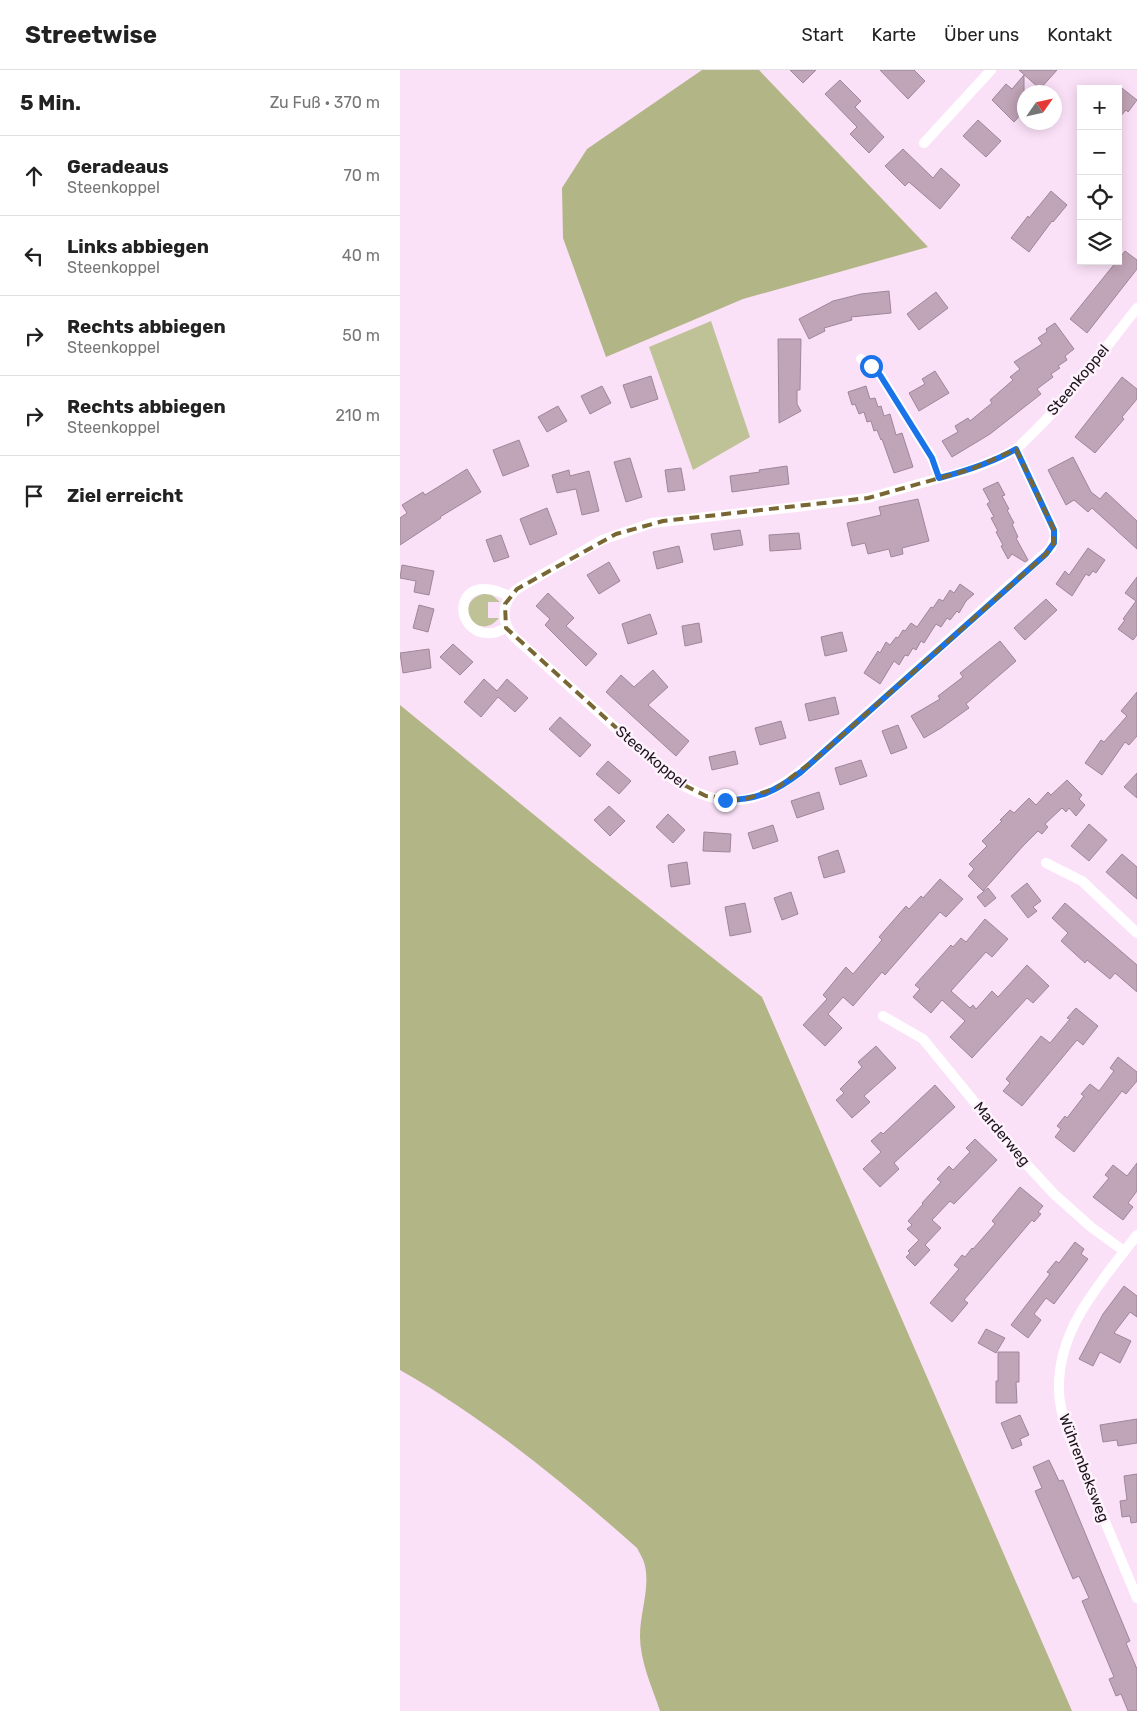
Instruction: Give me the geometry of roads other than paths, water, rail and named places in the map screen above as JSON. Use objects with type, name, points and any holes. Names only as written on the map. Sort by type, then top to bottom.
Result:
[{"type":"street","points":[[924,143],[991,70]]},
{"type":"street","name":"Steenkoppel","points":[[509,596],[530,580],[602,540],[652,523],[868,498],[990,462],[1016,449],[1033,434],[1077,384],[1137,308]]},
{"type":"street","points":[[861,359],[880,375],[932,458],[939,478]]},
{"type":"street","name":"Steenkoppel","points":[[506,628],[674,780],[695,792],[717,799],[742,800],[760,796],[788,782],[813,761],[1051,548],[1055,536],[1054,530],[1016,449]]},
{"type":"street","points":[[484,588],[499,590],[509,596],[504,617],[506,628],[493,633],[482,633],[465,620],[463,609],[466,598],[474,590],[484,588]]},
{"type":"street","points":[[1046,863],[1082,881],[1137,933]]},
{"type":"street","name":"Marderweg","points":[[883,1016],[923,1039],[1017,1154],[1054,1194],[1090,1227],[1124,1252]]},
{"type":"street","name":"Wührenbeksweg","points":[[1137,1235],[1081,1311],[1071,1329],[1060,1365],[1059,1385],[1062,1414],[1071,1442],[1137,1598]]}]
